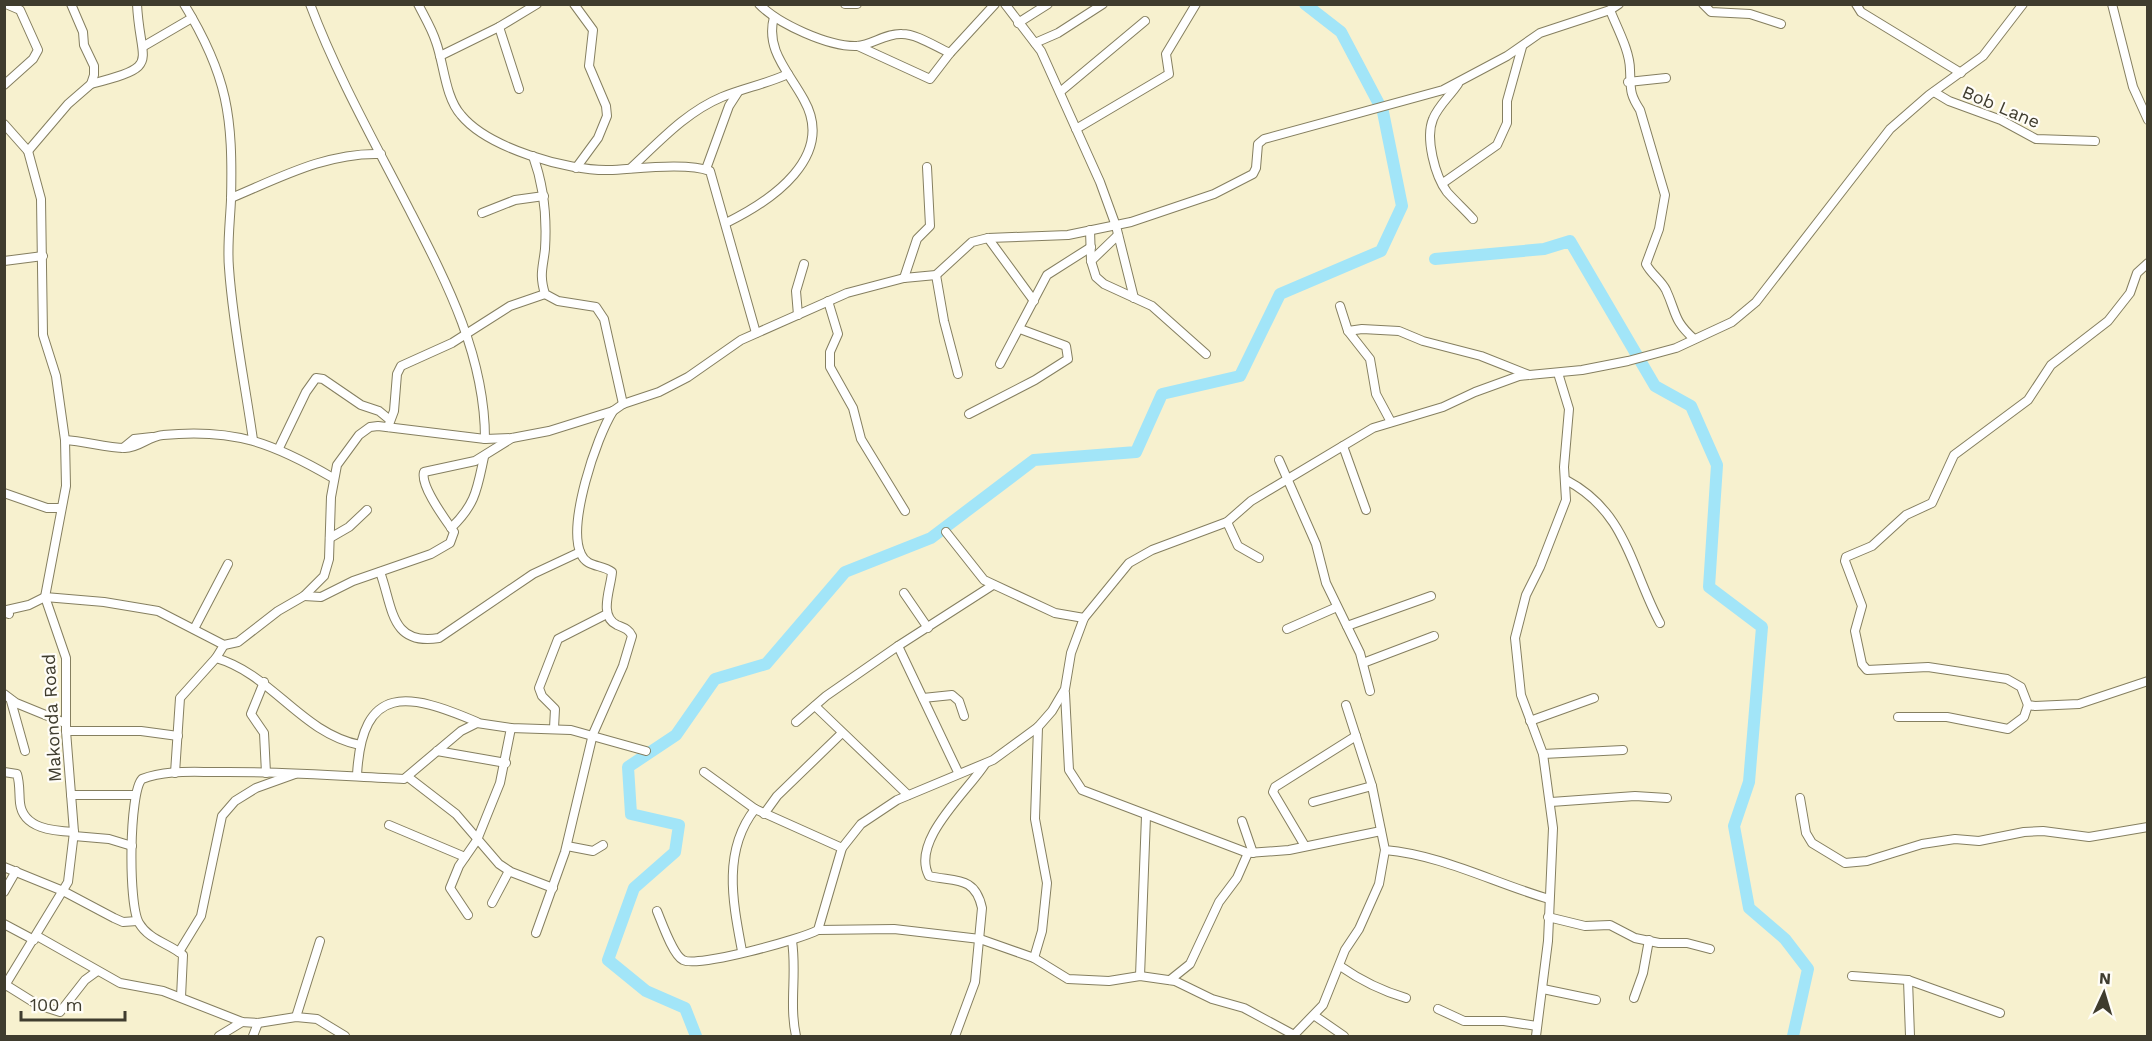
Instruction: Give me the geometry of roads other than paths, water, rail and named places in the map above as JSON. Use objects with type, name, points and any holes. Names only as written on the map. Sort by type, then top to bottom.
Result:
[{"type":"street","points":[[4,85],[33,59],[38,50],[20,10],[6,4]]},
{"type":"street","points":[[71,4],[84,32],[84,45],[93,66],[91,84]]},
{"type":"street","points":[[28,151],[68,104],[91,84],[133,72],[143,61],[144,46],[137,4]]},
{"type":"street","points":[[184,4],[208,43],[220,74],[226,102],[231,135],[229,265],[253,440]]},
{"type":"street","points":[[310,4],[328,52],[440,270],[466,334],[482,385],[485,439]]},
{"type":"street","points":[[418,4],[436,40],[460,115],[493,139],[533,156],[576,168],[706,169],[712,173],[756,333]]},
{"type":"street","points":[[440,56],[499,27],[537,4]]},
{"type":"street","points":[[574,4],[593,30],[589,66],[606,106],[607,116],[598,138],[576,168]]},
{"type":"street","points":[[759,4],[774,16],[817,38],[858,46],[930,79],[994,4]]},
{"type":"street","points":[[845,4],[857,4]]},
{"type":"street","points":[[1005,4],[1035,43],[1060,92],[1116,226],[1134,298]]},
{"type":"street","points":[[1018,23],[1048,4]]},
{"type":"street","points":[[1035,43],[1058,33],[1103,4]]},
{"type":"street","points":[[1076,129],[1169,74],[1166,54],[1196,4]]},
{"type":"street","points":[[4,600],[6,614],[45,597],[78,598],[158,611],[224,645],[238,642],[278,611],[304,596],[327,570],[333,478],[341,457],[359,435],[370,427],[389,423],[485,439],[512,438],[549,431],[613,411],[623,404],[659,392],[688,377],[716,356],[756,333],[847,293],[904,278],[936,275],[972,243],[988,238],[1042,237],[1116,226],[1214,194],[1244,180],[1256,168],[1258,144],[1264,139],[1443,90],[1522,47],[1540,33],[1610,10],[1619,4]]},
{"type":"street","points":[[1703,4],[1711,12],[1750,14],[1780,24]]},
{"type":"street","points":[[1856,4],[1861,12],[1961,73]]},
{"type":"street","points":[[1381,831],[1305,846],[1250,853],[1146,816],[1082,790],[1074,781],[1069,770],[1065,689],[1071,653],[1084,618],[1129,563],[1152,550],[1227,522],[1251,501],[1288,481],[1373,428],[1443,407],[1507,380],[1628,362],[1676,348],[1732,322],[1756,302],[1890,129],[1934,92],[1983,56],[2023,4]]},
{"type":"street","points":[[2112,4],[2133,87],[2148,120]]},
{"type":"street","points":[[1610,10],[1630,69],[1628,82],[1644,120],[1665,195],[1659,229],[1646,264],[1651,274],[1665,288],[1679,325],[1694,339]]},
{"type":"street","points":[[726,223],[772,198],[804,161],[811,145],[814,128],[806,102],[788,74],[772,42],[774,16]]},
{"type":"street","points":[[144,46],[192,18]]},
{"type":"street","points":[[1060,92],[1145,21]]},
{"type":"street","points":[[499,27],[519,89]]},
{"type":"street","points":[[858,46],[900,33],[950,53]]},
{"type":"street","points":[[1443,183],[1497,145],[1507,123],[1507,101],[1522,47]]},
{"type":"street","points":[[631,168],[670,131],[700,108],[788,74]]},
{"type":"street","points":[[1628,82],[1666,78]]},
{"type":"street","points":[[1459,83],[1436,111],[1429,131],[1435,164],[1443,183],[1447,191],[1473,219]]},
{"type":"street","points":[[706,169],[729,106],[738,92]]},
{"type":"street","name":"Bob Lane","points":[[1934,92],[1949,101],[2001,120],[2036,139],[2095,141]]},
{"type":"street","name":"Makonda Road","points":[[4,124],[28,151],[41,199],[43,335],[56,376],[65,440],[66,486],[60,508],[57,537],[47,574],[45,597],[66,658],[66,727],[74,834],[70,872],[63,891],[5,986]]},
{"type":"street","points":[[231,198],[322,161],[347,155],[381,154]]},
{"type":"street","points":[[533,156],[544,196],[545,249],[540,272],[545,294]]},
{"type":"street","points":[[904,278],[916,239],[930,226],[927,167]]},
{"type":"street","points":[[482,213],[515,200],[544,196]]},
{"type":"street","points":[[1090,230],[1091,261],[1096,277],[1104,284],[1134,298],[1168,319],[1206,354]]},
{"type":"street","points":[[1091,261],[1119,235]]},
{"type":"street","points":[[988,238],[1034,301]]},
{"type":"street","points":[[1000,364],[1047,275],[1090,247]]},
{"type":"street","points":[[4,261],[43,256]]},
{"type":"street","points":[[1898,717],[1947,717],[2008,729],[2024,717],[2028,705],[2021,687],[2007,678],[1928,667],[1864,668],[1855,631],[1862,606],[1845,561],[1846,557],[1872,546],[1906,514],[1932,502],[1954,455],[2028,400],[2051,365],[2108,321],[2130,293],[2137,273],[2148,263]]},
{"type":"street","points":[[798,315],[796,291],[804,264]]},
{"type":"street","points":[[936,275],[944,321],[958,374]]},
{"type":"street","points":[[389,423],[394,411],[397,374],[401,366],[430,355],[510,306],[545,294],[558,301],[596,307],[600,310],[623,404]]},
{"type":"street","points":[[828,301],[838,334],[830,352],[830,367],[853,408],[861,439],[905,511]]},
{"type":"street","points":[[1340,306],[1348,331],[1370,359],[1376,394],[1391,422]]},
{"type":"street","points":[[969,414],[1035,380],[1068,359],[1066,346],[1020,329]]},
{"type":"street","points":[[1348,331],[1399,330],[1423,341],[1492,359],[1530,376]]},
{"type":"street","points":[[1536,1036],[1543,989],[1553,828],[1543,754],[1521,695],[1515,638],[1526,595],[1540,567],[1566,500],[1564,467],[1569,409],[1558,373]]},
{"type":"street","points":[[279,448],[306,392],[316,378],[323,379],[361,405],[384,414],[389,423]]},
{"type":"street","points":[[536,933],[567,846],[593,735],[623,666],[632,636],[629,631],[612,622],[607,614],[612,572],[586,562],[580,552],[577,535],[581,502],[602,428],[613,411]]},
{"type":"street","points":[[65,440],[123,448],[134,438],[210,435],[253,440],[279,448],[333,478]]},
{"type":"street","points":[[304,596],[321,597],[440,550],[454,537],[429,491],[424,480],[424,472],[484,457],[512,438]]},
{"type":"street","points":[[1343,446],[1366,510]]},
{"type":"street","points":[[451,528],[464,514],[478,490],[484,457]]},
{"type":"street","points":[[1279,460],[1316,544],[1326,583],[1363,663],[1370,691]]},
{"type":"street","points":[[1566,480],[1588,494],[1622,533],[1649,604],[1660,623]]},
{"type":"street","points":[[4,493],[47,508],[60,508]]},
{"type":"street","points":[[330,538],[349,527],[367,510]]},
{"type":"street","points":[[1227,522],[1238,546],[1259,558]]},
{"type":"street","points":[[946,532],[974,570],[993,585],[1055,613],[1084,618]]},
{"type":"street","points":[[380,572],[399,628],[412,638],[431,639],[439,638],[533,574],[580,552]]},
{"type":"street","points":[[194,629],[228,564]]},
{"type":"street","points":[[796,722],[898,646],[993,585]]},
{"type":"street","points":[[904,593],[928,628]]},
{"type":"street","points":[[1347,626],[1431,596]]},
{"type":"street","points":[[1287,629],[1337,607]]},
{"type":"street","points":[[554,728],[555,709],[542,696],[539,688],[555,645],[563,635],[607,614]]},
{"type":"street","points":[[1363,663],[1434,636]]},
{"type":"street","points":[[175,773],[180,698],[216,658],[224,645]]},
{"type":"street","points":[[898,646],[958,772]]},
{"type":"street","points":[[216,658],[241,666],[264,682],[303,718],[326,732],[360,745]]},
{"type":"street","points":[[2028,705],[2079,704],[2148,681]]},
{"type":"street","points":[[264,682],[251,714],[264,733],[266,773]]},
{"type":"street","points":[[955,1036],[975,982],[983,917],[980,897],[971,886],[963,882],[929,876],[926,862],[935,828],[985,764],[1038,727],[1060,701],[1065,689]]},
{"type":"street","points":[[4,694],[11,701],[66,727],[141,731],[178,736]]},
{"type":"street","points":[[923,698],[952,695],[959,700],[964,716]]},
{"type":"street","points":[[1530,721],[1594,698]]},
{"type":"street","points":[[11,701],[25,751]]},
{"type":"street","points":[[357,775],[360,745],[371,717],[386,705],[400,701],[427,703],[477,723],[511,728],[554,728],[593,735],[646,751]]},
{"type":"street","points":[[657,911],[677,955],[683,960],[699,962],[792,941],[818,930],[894,929],[980,939],[1034,958],[1068,979],[1109,981],[1140,976],[1170,980],[1244,1008],[1294,1036],[1323,1005],[1345,950],[1359,929],[1379,884],[1385,850],[1372,786],[1346,705]]},
{"type":"street","points":[[815,706],[908,795]]},
{"type":"street","points":[[180,997],[184,960],[179,952],[155,939],[137,921],[131,886],[132,846],[135,795],[142,779],[175,773],[297,773],[404,779],[469,725],[477,723]]},
{"type":"street","points":[[1034,958],[1042,931],[1047,883],[1035,819],[1038,727]]},
{"type":"street","points":[[468,915],[450,888],[465,857],[477,840],[506,763],[511,728]]},
{"type":"street","points":[[764,814],[777,796],[842,733]]},
{"type":"street","points":[[1305,846],[1273,792],[1275,787],[1356,736]]},
{"type":"street","points":[[1543,754],[1623,750]]},
{"type":"street","points":[[437,751],[506,763]]},
{"type":"street","points":[[818,930],[842,848],[872,816],[908,795],[958,772],[985,764]]},
{"type":"street","points":[[4,772],[17,774],[20,807],[31,821],[45,829],[101,838],[132,846]]},
{"type":"street","points":[[704,772],[764,814],[842,848]]},
{"type":"street","points":[[179,952],[201,916],[222,816],[235,801],[256,788],[297,773]]},
{"type":"street","points":[[408,777],[456,814],[477,840],[509,871],[553,888]]},
{"type":"street","points":[[1313,802],[1372,786]]},
{"type":"street","points":[[71,795],[135,795]]},
{"type":"street","points":[[1551,802],[1635,796],[1667,798]]},
{"type":"street","points":[[1800,798],[1806,833],[1812,843],[1845,863],[1868,861],[1922,844],[1955,839],[1979,841],[2024,832],[2043,831],[2089,837],[2148,827]]},
{"type":"street","points":[[742,951],[734,902],[733,859],[743,824],[755,809]]},
{"type":"street","points":[[1140,976],[1146,816]]},
{"type":"street","points":[[1170,980],[1190,964],[1219,902],[1237,878],[1250,853],[1242,821]]},
{"type":"street","points":[[389,825],[465,857]]},
{"type":"street","points":[[567,846],[593,851],[603,845]]},
{"type":"street","points":[[1385,850],[1431,857],[1549,899]]},
{"type":"street","points":[[4,867],[63,891],[123,922],[137,921]]},
{"type":"street","points":[[4,892],[16,871]]},
{"type":"street","points":[[492,903],[509,871]]},
{"type":"street","points":[[1548,918],[1585,926],[1610,926],[1624,933],[1649,940],[1687,943],[1710,949]]},
{"type":"street","points":[[4,924],[120,983],[147,986],[242,1022],[258,1023],[296,1017],[317,1019],[345,1036]]},
{"type":"street","points":[[1634,998],[1643,973],[1649,940]]},
{"type":"street","points":[[296,1017],[320,941]]},
{"type":"street","points":[[792,941],[795,964],[792,996],[796,1036]]},
{"type":"street","points":[[1340,966],[1361,981],[1375,984],[1406,998]]},
{"type":"street","points":[[5,986],[38,1005],[60,1012],[85,980],[96,972]]},
{"type":"street","points":[[1852,976],[1908,980],[2000,1012]]},
{"type":"street","points":[[1908,980],[1910,1036]]},
{"type":"street","points":[[1543,989],[1596,1000]]},
{"type":"street","points":[[1438,1009],[1464,1021],[1504,1021],[1538,1026]]},
{"type":"street","points":[[1315,1016],[1344,1036]]},
{"type":"street","points":[[219,1036],[242,1022]]},
{"type":"street","points":[[253,1036],[258,1023]]},
{"type":"waterway","points":[[1305,4],[1341,32],[1379,104]]},
{"type":"waterway","points":[[696,1036],[685,1008],[646,991],[608,960],[634,888],[675,852],[679,825],[631,814],[628,767],[676,735],[715,679],[766,664],[845,572],[931,538],[1034,460],[1136,452],[1162,394],[1240,376],[1280,294],[1381,251],[1402,206],[1383,112]]},
{"type":"waterway","points":[[1435,259],[1544,249],[1570,241],[1655,386],[1691,406],[1717,465],[1709,587],[1762,627],[1749,782],[1734,826],[1749,908],[1785,939],[1808,969],[1793,1036]]}]
